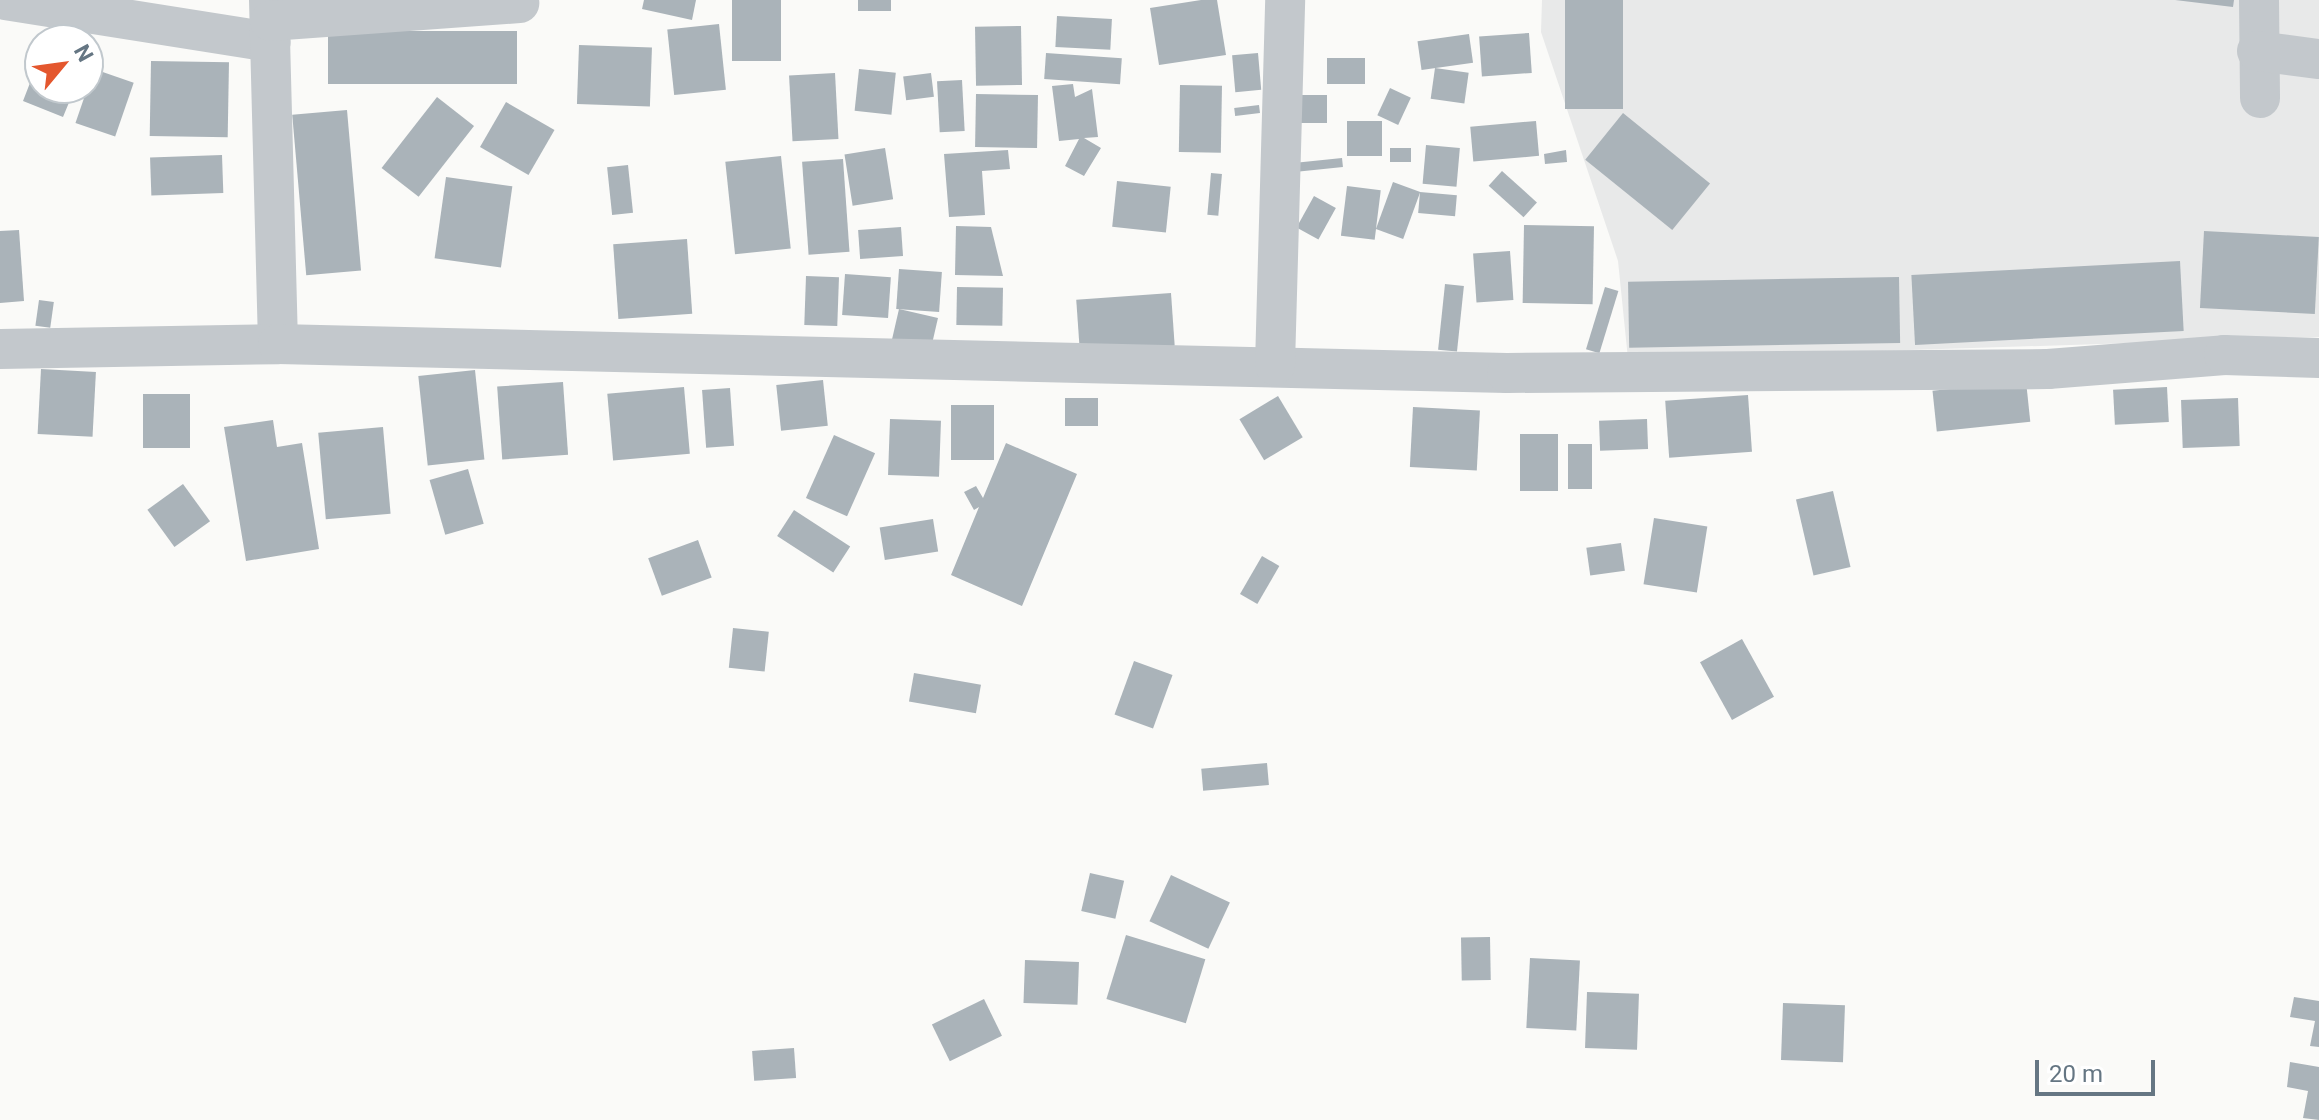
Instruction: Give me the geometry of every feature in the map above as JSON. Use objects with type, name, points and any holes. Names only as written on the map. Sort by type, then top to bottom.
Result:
[{"type":"street","points":[[5,0],[270,21],[519,3]]},
{"type":"street","points":[[1275,365],[1285,0]]},
{"type":"street","points":[[2259,0],[2257,51],[2260,98]]},
{"type":"street","points":[[270,21],[278,344]]},
{"type":"street","points":[[2257,51],[2319,59]]},
{"type":"street","points":[[0,349],[278,344],[1537,373],[2048,369],[2224,355],[2319,358]]},
{"type":"shaded area","points":[[1542,0],[2319,0],[2319,337],[1628,359],[1618,261],[1541,32]]},
{"type":"building","points":[[644,0],[696,0],[692,20],[642,9]]},
{"type":"building","points":[[732,0],[781,0],[781,61],[732,61]]},
{"type":"building","points":[[858,0],[891,0],[891,11],[858,11]]},
{"type":"building","points":[[1217,0],[1226,55],[1159,65],[1150,8]]},
{"type":"building","points":[[1565,0],[1623,0],[1623,109],[1565,109]]},
{"type":"building","points":[[2175,0],[2234,0],[2233,7]]},
{"type":"building","points":[[1057,16],[1112,19],[1110,50],[1055,47]]},
{"type":"building","points":[[719,24],[726,90],[674,95],[667,29]]},
{"type":"building","points":[[1021,26],[1022,85],[976,86],[975,27]]},
{"type":"building","points":[[328,31],[517,31],[517,84],[328,84]]},
{"type":"building","points":[[1529,33],[1532,73],[1482,76],[1479,36]]},
{"type":"building","points":[[1469,34],[1473,63],[1422,70],[1418,41]]},
{"type":"building","points":[[579,45],[652,48],[650,107],[577,104]]},
{"type":"building","points":[[1046,53],[1122,58],[1120,84],[1044,79]]},
{"type":"building","points":[[1258,53],[1261,90],[1235,92],[1232,55]]},
{"type":"building","points":[[1327,58],[1365,58],[1365,84],[1327,84]]},
{"type":"building","points":[[151,61],[229,62],[228,137],[150,136]]},
{"type":"building","points":[[1435,68],[1469,73],[1464,103],[1431,99]]},
{"type":"building","points":[[859,69],[896,73],[891,115],[855,111]]},
{"type":"building","points":[[104,72],[134,83],[115,137],[75,123],[82,104],[104,104]]},
{"type":"building","points":[[835,73],[838,139],[793,141],[789,75]]},
{"type":"building","points":[[931,73],[934,97],[906,100],[903,76]]},
{"type":"building","points":[[962,80],[965,131],[940,132],[937,81]]},
{"type":"building","points":[[1073,84],[1075,97],[1092,89],[1098,137],[1084,138],[1101,148],[1084,176],[1065,166],[1079,139],[1059,141],[1052,86]]},
{"type":"building","points":[[1180,85],[1222,86],[1221,153],[1179,152]]},
{"type":"building","points":[[1390,88],[1411,98],[1398,125],[1377,115]]},
{"type":"building","points":[[976,94],[1038,95],[1037,148],[975,147]]},
{"type":"building","points":[[1285,95],[1327,95],[1327,123],[1285,123]]},
{"type":"building","points":[[437,97],[474,126],[419,197],[382,168]]},
{"type":"building","points":[[506,102],[554,130],[528,175],[480,147]]},
{"type":"building","points":[[30,104],[68,104],[63,117]]},
{"type":"building","points":[[1259,105],[1260,113],[1235,116],[1234,108]]},
{"type":"building","points":[[347,110],[361,270],[306,275],[292,115]]},
{"type":"building","points":[[1623,113],[1710,183],[1672,230],[1585,160]]},
{"type":"building","points":[[1347,121],[1382,121],[1382,156],[1347,156]]},
{"type":"building","points":[[1536,121],[1539,156],[1473,162],[1470,127]]},
{"type":"building","points":[[1426,145],[1460,148],[1456,187],[1423,184]]},
{"type":"building","points":[[885,148],[893,199],[853,206],[845,154]]},
{"type":"building","points":[[1390,148],[1411,148],[1411,162],[1390,162]]},
{"type":"building","points":[[1008,150],[1010,169],[982,171],[985,215],[949,217],[944,154]]},
{"type":"building","points":[[1566,150],[1567,162],[1545,164],[1544,154]]},
{"type":"building","points":[[222,155],[223,193],[151,195],[150,158]]},
{"type":"building","points":[[781,156],[791,248],[735,254],[725,162]]},
{"type":"building","points":[[1342,158],[1343,167],[1287,173],[1286,164]]},
{"type":"building","points":[[843,159],[849,252],[809,255],[802,162]]},
{"type":"building","points":[[628,165],[633,213],[612,215],[607,167]]},
{"type":"building","points":[[1502,171],[1537,202],[1524,217],[1489,186]]},
{"type":"building","points":[[1211,173],[1222,174],[1218,216],[1207,215]]},
{"type":"building","points":[[446,177],[512,186],[501,268],[435,258]]},
{"type":"building","points":[[1117,181],[1171,187],[1166,232],[1112,227]]},
{"type":"building","points":[[1393,182],[1420,192],[1403,239],[1376,229]]},
{"type":"building","points":[[1347,186],[1381,190],[1375,240],[1341,236]]},
{"type":"building","points":[[1420,192],[1457,195],[1455,216],[1418,213]]},
{"type":"building","points":[[1314,196],[1336,208],[1318,240],[1297,227]]},
{"type":"building","points":[[1524,225],[1594,226],[1593,304],[1523,303]]},
{"type":"building","points":[[956,226],[991,227],[1003,276],[955,275]]},
{"type":"building","points":[[901,227],[903,256],[860,259],[858,230]]},
{"type":"building","points":[[19,230],[24,301],[0,303],[0,231]]},
{"type":"building","points":[[2204,231],[2319,237],[2315,314],[2200,308]]},
{"type":"building","points":[[687,239],[692,314],[618,319],[613,244]]},
{"type":"building","points":[[1510,251],[1513,300],[1477,302],[1473,254]]},
{"type":"building","points":[[2180,261],[2184,331],[1915,345],[1911,275]]},
{"type":"building","points":[[899,269],[942,272],[939,312],[896,309]]},
{"type":"building","points":[[845,274],[891,277],[888,318],[842,315]]},
{"type":"building","points":[[806,276],[839,277],[837,326],[804,325]]},
{"type":"building","points":[[1899,277],[1900,343],[1629,348],[1628,282]]},
{"type":"building","points":[[1445,284],[1464,286],[1457,352],[1438,350]]},
{"type":"building","points":[[957,287],[1003,288],[1002,326],[956,325]]},
{"type":"building","points":[[1605,287],[1618,291],[1599,353],[1586,349]]},
{"type":"building","points":[[1171,293],[1175,346],[1080,352],[1076,300]]},
{"type":"building","points":[[39,300],[54,302],[50,328],[35,326]]},
{"type":"building","points":[[899,309],[938,318],[930,351],[891,342]]},
{"type":"building","points":[[41,369],[96,372],[93,437],[38,434]]},
{"type":"building","points":[[475,370],[484,460],[428,465],[418,376]]},
{"type":"building","points":[[823,380],[828,426],[781,431],[776,385]]},
{"type":"building","points":[[2026,381],[2030,422],[1937,432],[1933,391]]},
{"type":"building","points":[[563,382],[568,455],[502,459],[497,387]]},
{"type":"building","points":[[684,387],[690,454],[613,460],[607,394]]},
{"type":"building","points":[[2167,387],[2169,422],[2115,425],[2113,390]]},
{"type":"building","points":[[730,388],[734,446],[706,448],[702,390]]},
{"type":"building","points":[[143,394],[190,394],[190,448],[143,448]]},
{"type":"building","points":[[1748,395],[1752,452],[1669,458],[1665,401]]},
{"type":"building","points":[[1278,396],[1303,437],[1264,460],[1239,419]]},
{"type":"building","points":[[1065,398],[1098,398],[1098,426],[1065,426]]},
{"type":"building","points":[[2238,398],[2240,446],[2183,448],[2181,400]]},
{"type":"building","points":[[951,405],[994,405],[994,460],[951,460]]},
{"type":"building","points":[[1413,407],[1480,411],[1477,470],[1410,467]]},
{"type":"building","points":[[890,419],[941,421],[939,477],[888,475]]},
{"type":"building","points":[[1647,419],[1648,449],[1600,451],[1599,421]]},
{"type":"building","points":[[273,420],[277,447],[302,443],[319,549],[246,561],[224,427]]},
{"type":"building","points":[[383,427],[391,514],[326,519],[318,433]]},
{"type":"building","points":[[1520,434],[1558,434],[1558,491],[1520,491]]},
{"type":"building","points":[[834,435],[875,453],[847,516],[806,498]]},
{"type":"building","points":[[1006,443],[1077,474],[1022,606],[951,575],[979,507],[974,510],[964,492],[976,486],[983,498]]},
{"type":"building","points":[[1568,444],[1592,444],[1592,489],[1568,489]]},
{"type":"building","points":[[468,469],[484,524],[445,535],[430,480]]},
{"type":"building","points":[[183,484],[210,521],[174,547],[147,510]]},
{"type":"building","points":[[1833,491],[1851,567],[1814,576],[1796,500]]},
{"type":"building","points":[[794,510],[850,546],[833,572],[777,536]]},
{"type":"building","points":[[1654,518],[1707,526],[1697,593],[1644,584]]},
{"type":"building","points":[[933,519],[938,552],[885,560],[880,527]]},
{"type":"building","points":[[698,540],[712,578],[662,596],[648,558]]},
{"type":"building","points":[[1621,543],[1625,571],[1590,576],[1586,548]]},
{"type":"building","points":[[1262,556],[1279,566],[1257,604],[1240,594]]},
{"type":"building","points":[[733,628],[769,632],[765,672],[729,668]]},
{"type":"building","points":[[1742,639],[1774,697],[1732,720],[1700,662]]},
{"type":"building","points":[[1134,661],[1173,675],[1153,729],[1115,715]]},
{"type":"building","points":[[914,673],[981,685],[976,713],[909,702]]},
{"type":"building","points":[[1267,763],[1269,785],[1203,791],[1201,769]]},
{"type":"building","points":[[1090,873],[1124,881],[1115,919],[1081,911]]},
{"type":"building","points":[[1171,875],[1230,902],[1208,949],[1149,921]]},
{"type":"building","points":[[1126,935],[1205,959],[1186,1023],[1106,999]]},
{"type":"building","points":[[1490,937],[1491,980],[1462,980],[1461,938]]},
{"type":"building","points":[[1530,958],[1580,961],[1576,1031],[1526,1028]]},
{"type":"building","points":[[1025,960],[1079,962],[1077,1005],[1023,1003]]},
{"type":"building","points":[[1587,992],[1639,994],[1637,1050],[1585,1048]]},
{"type":"building","points":[[2294,997],[2319,1001],[2319,1047],[2310,1046],[2315,1021],[2290,1017]]},
{"type":"building","points":[[984,999],[1002,1036],[950,1061],[932,1024]]},
{"type":"building","points":[[1783,1003],[1845,1005],[1843,1062],[1781,1060]]},
{"type":"building","points":[[794,1048],[796,1078],[754,1081],[752,1051]]},
{"type":"building","points":[[2290,1062],[2319,1067],[2319,1120],[2303,1118],[2308,1091],[2287,1087]]}]
